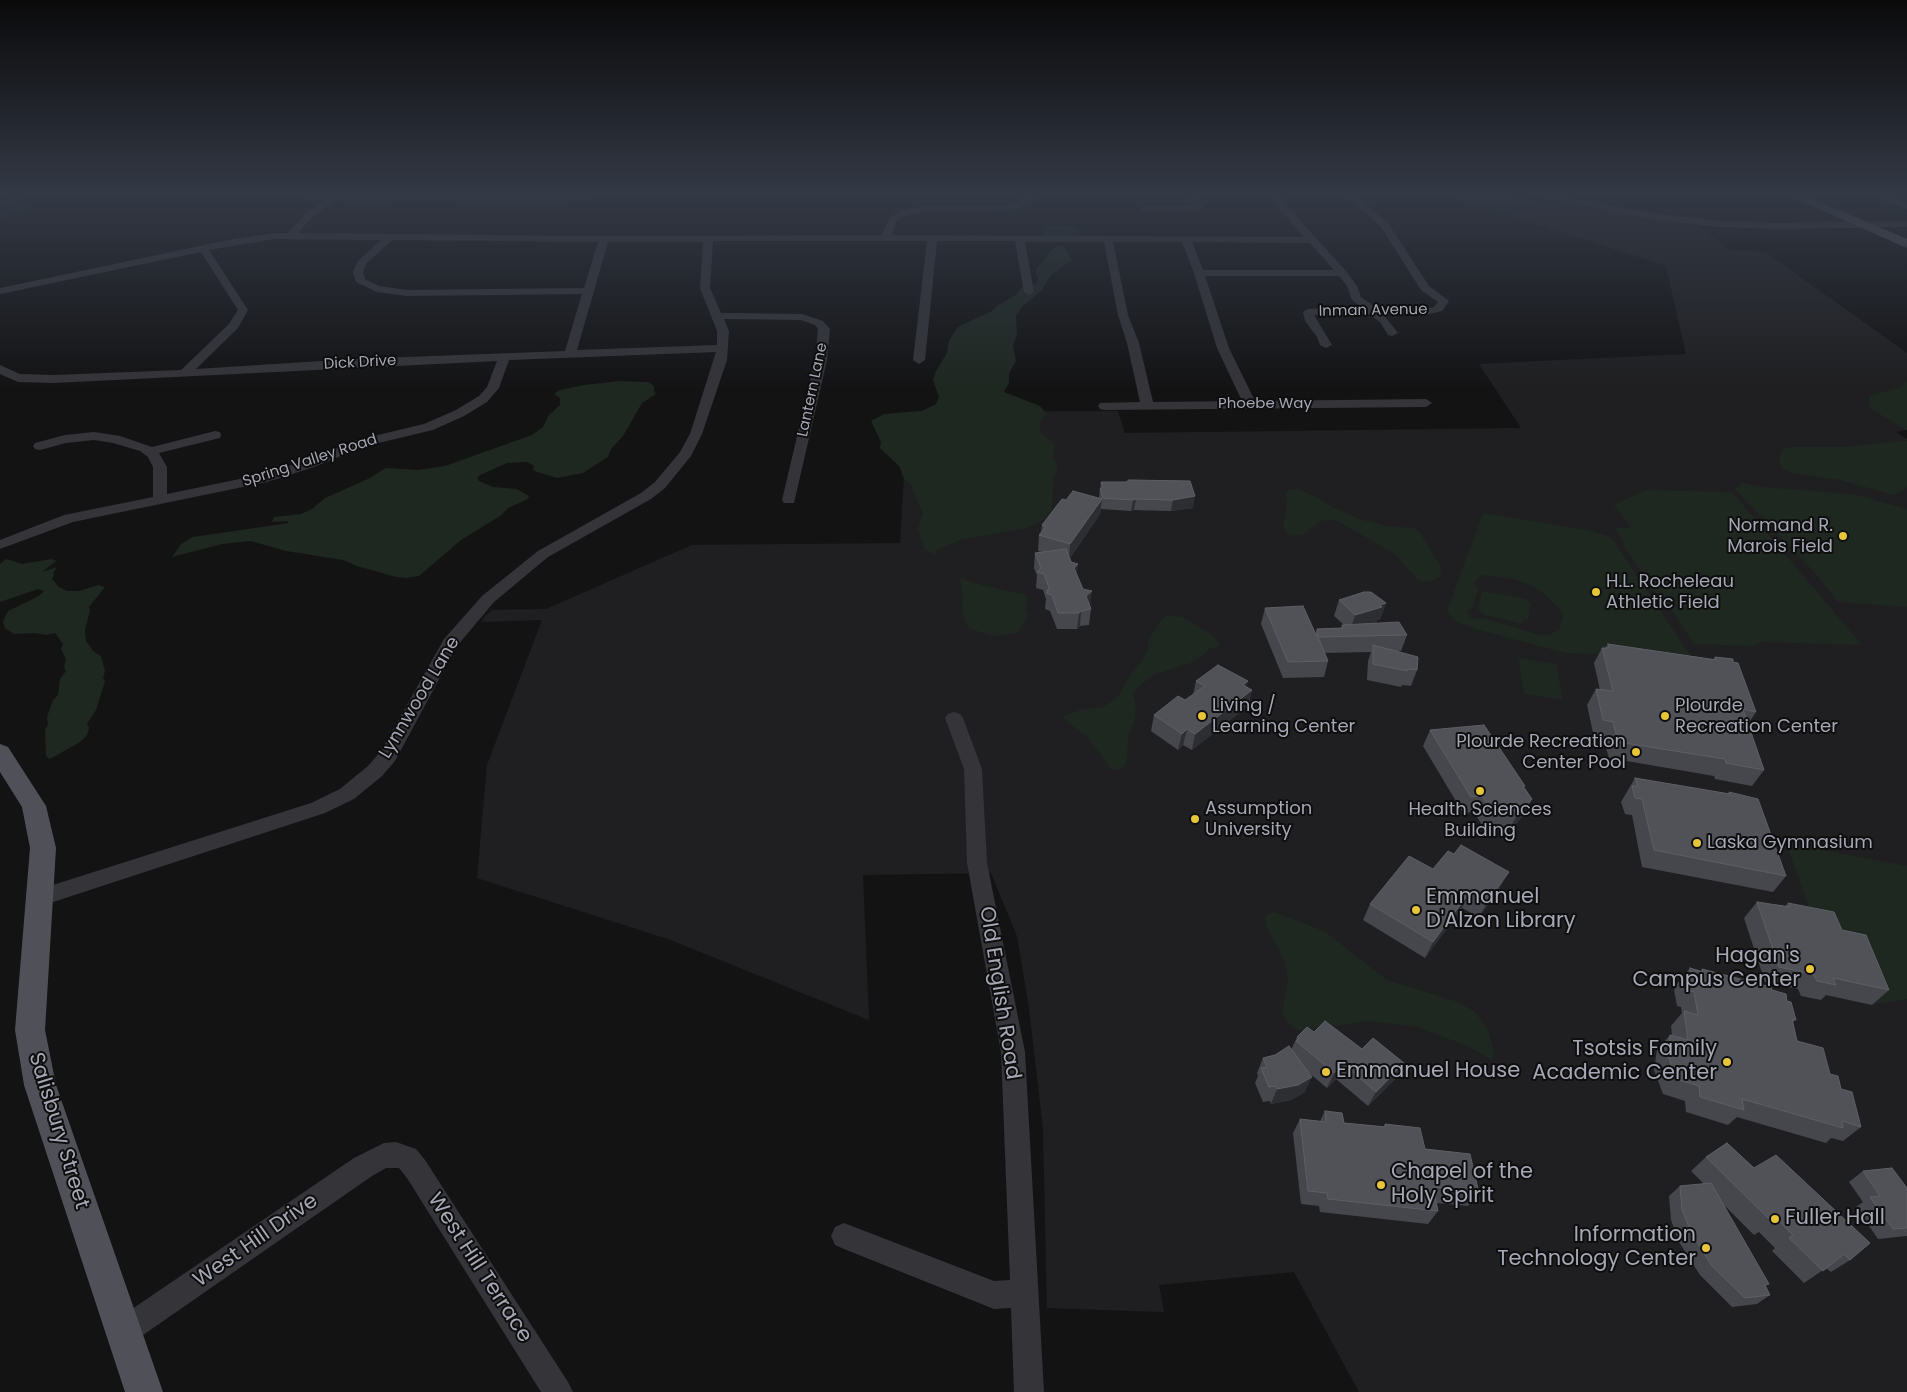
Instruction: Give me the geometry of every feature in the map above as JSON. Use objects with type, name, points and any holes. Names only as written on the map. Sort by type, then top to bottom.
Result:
[{"type":"main road","name":"Salisbury Street","points":[[0,753],[34,806],[43,848],[30,1030],[40,1085],[144,1392]]},
{"type":"street","points":[[0,291],[156,258]]},
{"type":"street","points":[[184,374],[234,326],[243,310],[209,258]]},
{"type":"street","points":[[367,258],[362,263],[358,272],[360,280],[378,289],[408,293],[587,291]]},
{"type":"street","points":[[570,354],[598,258]]},
{"type":"street","name":"Lynnwood Lane","points":[[41,896],[281,822],[318,808],[359,785],[388,756],[450,643],[488,599],[543,554],[646,496],[660,485],[686,453],[696,434],[721,360],[723,348],[723,331],[705,288],[708,258]]},
{"type":"street","points":[[919,360],[930,258]]},
{"type":"street","points":[[1023,258],[1029,292]]},
{"type":"street","points":[[1112,258],[1123,314],[1133,343],[1141,385],[1147,404]]},
{"type":"street","points":[[1193,258],[1221,342],[1250,404]]},
{"type":"street","points":[[1327,258],[1352,286],[1356,298],[1384,320],[1392,333]]},
{"type":"street","name":"Inman Avenue","points":[[1326,345],[1323,337],[1311,321],[1308,312],[1430,311],[1440,308],[1444,301],[1425,288],[1406,258]]},
{"type":"street","points":[[1199,273],[1342,273]]},
{"type":"street","name":"Lantern Lane","points":[[718,316],[802,317],[819,323],[824,329],[821,360],[789,500]]},
{"type":"street","name":"Dick Drive","points":[[0,369],[18,378],[27,379],[184,374],[323,364],[723,348]]},
{"type":"street","name":"Spring Valley Road","points":[[0,545],[69,518],[268,478],[362,443],[439,422],[472,406],[489,393],[496,382],[504,357]]},
{"type":"street","name":"Phoebe Way","points":[[1104,406],[1147,404],[1426,403]]},
{"type":"street","points":[[40,446],[65,439],[94,436],[127,442],[151,451],[215,435]]},
{"type":"street","points":[[151,451],[161,472],[160,499]]},
{"type":"street","name":"Old English Road","points":[[954,718],[973,769],[977,863],[1014,1052],[1029,1392]]},
{"type":"street","name":"West Hill Drive","points":[[123,1332],[364,1167],[377,1159],[392,1155]]},
{"type":"street","name":"West Hill Terrace","points":[[392,1155],[407,1158],[416,1169],[558,1392]]},
{"type":"street","points":[[844,1236],[994,1295],[1024,1293]]},
{"type":"shaded area","points":[[1045,258],[1071,258],[1072,260],[1050,276],[1042,290],[1023,306],[1016,315],[1017,335],[1013,345],[1016,361],[1009,373],[1009,383],[1004,392],[1040,406],[1046,413],[1040,423],[1041,433],[1055,445],[1053,458],[1057,463],[1053,480],[1052,510],[1045,519],[1027,528],[960,540],[936,551],[935,555],[925,550],[918,529],[923,513],[911,485],[903,477],[900,467],[880,448],[881,442],[871,421],[884,414],[922,411],[936,404],[939,397],[933,380],[947,353],[949,341],[958,327],[992,311],[1016,295],[1022,287],[1037,283],[1036,269]]},
{"type":"shaded area","name":"Assumption University","points":[[1641,258],[1773,258],[1907,353],[1907,430],[1896,432],[1907,439],[1907,1392],[1359,1392],[1294,1272],[1159,1285],[1164,1312],[1047,1308],[1043,1129],[1029,1008],[1017,936],[991,873],[863,875],[869,1020],[668,939],[477,878],[487,765],[542,620],[481,622],[492,610],[546,609],[692,545],[900,543],[908,412],[1118,411],[1125,433],[1521,428],[1479,364],[1686,354],[1666,266]]},
{"type":"shaded area","points":[[620,381],[648,382],[654,386],[656,394],[642,403],[623,436],[611,449],[608,457],[583,473],[557,478],[533,470],[534,466],[527,462],[507,463],[480,475],[477,478],[479,481],[493,487],[517,489],[529,496],[528,499],[508,508],[500,516],[461,540],[419,576],[396,577],[343,560],[286,551],[251,541],[222,544],[172,557],[181,544],[193,537],[289,523],[287,521],[272,522],[274,517],[301,514],[312,509],[325,498],[368,479],[386,468],[418,470],[445,466],[532,435],[543,427],[549,415],[560,405],[560,398],[554,394],[560,390]]},
{"type":"shaded area","points":[[1907,381],[1907,430],[1871,409],[1868,403],[1870,396],[1901,387]]},
{"type":"shaded area","points":[[1907,441],[1907,486],[1906,489],[1893,495],[1840,480],[1792,473],[1782,469],[1779,463],[1782,449],[1791,447],[1843,447]]},
{"type":"shaded area","name":"Normand R. Marois Field","points":[[1742,483],[1762,487],[1853,494],[1907,509],[1907,607],[1838,602],[1815,573],[1735,489]]},
{"type":"shaded area","points":[[1298,489],[1319,498],[1332,507],[1363,520],[1388,526],[1413,528],[1419,531],[1440,565],[1441,576],[1435,580],[1424,582],[1417,579],[1395,554],[1337,521],[1321,521],[1302,535],[1292,536],[1286,533],[1283,526],[1287,505],[1286,493],[1288,490]]},
{"type":"shaded area","points":[[1645,490],[1732,492],[1862,645],[1759,642],[1754,646],[1694,644],[1669,605],[1661,600],[1624,547],[1622,538],[1615,528],[1627,528],[1630,526],[1614,505]]},
{"type":"shaded area","name":"H.L. Rocheleau Athletic Field","points":[[1483,513],[1587,530],[1608,536],[1614,541],[1696,664],[1689,670],[1597,654],[1565,653],[1472,628],[1455,621],[1448,613],[1448,608]],"holes":[[[1484,575],[1513,579],[1528,584],[1545,594],[1561,611],[1563,617],[1559,630],[1549,635],[1540,635],[1484,618],[1475,619],[1470,617],[1467,610],[1473,608],[1478,589],[1474,583],[1479,577]]]},
{"type":"shaded area","points":[[6,559],[22,564],[52,559],[56,561],[42,572],[57,567],[52,579],[59,587],[67,591],[79,591],[98,585],[105,587],[89,607],[85,630],[86,641],[94,652],[101,656],[105,671],[103,678],[105,681],[96,710],[87,724],[89,728],[87,735],[80,742],[50,759],[46,756],[45,730],[48,725],[47,717],[53,700],[58,695],[60,679],[66,671],[64,667],[66,659],[61,649],[63,644],[55,633],[46,635],[35,633],[14,634],[5,628],[3,622],[8,611],[39,596],[44,591],[38,589],[0,602],[0,564]]},
{"type":"shaded area","points":[[960,578],[985,586],[1023,594],[1028,598],[1026,610],[1028,615],[1018,633],[998,636],[988,635],[971,629],[966,623],[962,610],[963,597]]},
{"type":"shaded area","points":[[1482,591],[1526,599],[1531,603],[1528,619],[1522,620],[1522,624],[1485,615],[1478,609]]},
{"type":"shaded area","points":[[1168,615],[1183,617],[1213,636],[1220,644],[1219,647],[1209,649],[1191,663],[1153,675],[1138,687],[1133,694],[1136,706],[1135,719],[1129,735],[1126,765],[1117,771],[1111,769],[1088,738],[1062,717],[1083,709],[1104,707],[1119,695],[1149,648],[1147,643],[1156,628],[1162,619]]},
{"type":"shaded area","points":[[1518,658],[1556,664],[1563,700],[1524,694]]},
{"type":"shaded area","points":[[1786,843],[1907,866],[1907,999],[1872,1005],[1851,951],[1816,927]]},
{"type":"shaded area","points":[[1274,912],[1324,931],[1387,980],[1458,1002],[1474,1011],[1488,1029],[1494,1052],[1492,1060],[1465,1045],[1417,1027],[1367,1021],[1300,1031],[1292,1027],[1282,1012],[1288,980],[1285,962],[1266,926],[1266,916]]},
{"type":"building","points":[[1129,480],[1190,481],[1195,496],[1173,500],[1103,498],[1100,489],[1103,487],[1101,482],[1126,482]]},
{"type":"building","points":[[1073,491],[1102,499],[1070,544],[1039,535],[1046,527],[1042,525],[1062,499],[1066,500]]},
{"type":"building","points":[[1066,549],[1071,562],[1078,564],[1074,568],[1083,589],[1092,591],[1086,596],[1091,609],[1079,613],[1058,613],[1052,595],[1046,593],[1049,588],[1044,574],[1037,572],[1041,568],[1035,553]]},
{"type":"building","points":[[1364,592],[1371,592],[1386,603],[1380,605],[1382,607],[1355,615],[1339,600]]},
{"type":"building","points":[[1303,606],[1317,637],[1317,629],[1343,628],[1342,625],[1399,622],[1407,635],[1318,637],[1328,661],[1288,662],[1265,608]]},
{"type":"building","name":"Plourde Recreation Center","points":[[1608,644],[1716,660],[1715,657],[1733,659],[1733,662],[1738,663],[1756,712],[1743,709],[1764,770],[1726,763],[1725,759],[1618,742],[1613,722],[1603,720],[1596,689],[1613,691],[1602,648],[1609,648]]},
{"type":"building","points":[[1373,645],[1418,657],[1417,670],[1408,669],[1407,671],[1373,664]]},
{"type":"building","points":[[1218,665],[1248,681],[1243,685],[1252,690],[1195,734],[1187,729],[1182,734],[1154,715],[1178,696],[1185,700],[1205,686],[1196,681]]},
{"type":"building","points":[[1484,725],[1532,799],[1526,807],[1520,810],[1493,814],[1482,796],[1471,797],[1430,730]]},
{"type":"building","name":"Laska Gymnasium","points":[[1635,778],[1730,794],[1729,792],[1758,799],[1786,876],[1654,850],[1642,799],[1635,798],[1632,786],[1638,786]]},
{"type":"building","name":"Emmanuel D'Alzon Library","points":[[1461,845],[1509,872],[1488,901],[1470,892],[1433,942],[1370,904],[1409,856],[1433,869],[1448,851],[1454,854]]},
{"type":"building","points":[[1757,902],[1790,907],[1788,903],[1834,912],[1842,930],[1866,935],[1889,990],[1833,978],[1836,985],[1817,981],[1813,974],[1779,967]]},
{"type":"building","name":"Tsotsis Family Academic Center","points":[[1690,968],[1703,972],[1702,969],[1771,987],[1772,990],[1786,994],[1787,1001],[1791,1002],[1796,1020],[1792,1019],[1797,1041],[1823,1048],[1830,1074],[1838,1076],[1841,1089],[1852,1092],[1861,1127],[1842,1121],[1843,1128],[1742,1099],[1744,1110],[1700,1097],[1699,1086],[1676,1079],[1668,1055],[1670,1035],[1688,1040],[1684,1011],[1698,1015],[1694,992],[1690,991],[1687,974],[1691,975]]},
{"type":"building","points":[[1325,1021],[1362,1049],[1373,1038],[1404,1063],[1376,1092],[1343,1064],[1334,1073],[1296,1041],[1299,1039],[1297,1037],[1307,1027],[1314,1032]]},
{"type":"building","points":[[1289,1046],[1312,1077],[1298,1085],[1277,1089],[1276,1086],[1269,1087],[1261,1068],[1267,1067],[1263,1058],[1275,1055]]},
{"type":"building","name":"Chapel of the Holy Spirit","points":[[1325,1111],[1342,1113],[1344,1123],[1386,1127],[1385,1124],[1420,1128],[1425,1149],[1470,1154],[1479,1193],[1433,1187],[1438,1211],[1328,1199],[1327,1193],[1308,1191],[1300,1119],[1326,1122]]},
{"type":"building","points":[[1727,1143],[1754,1168],[1776,1155],[1870,1243],[1850,1260],[1844,1254],[1823,1271],[1789,1238],[1793,1235],[1776,1218],[1771,1221],[1706,1157]]},
{"type":"building","points":[[1892,1168],[1907,1188],[1907,1228],[1893,1229],[1870,1197],[1880,1196],[1863,1171]]},
{"type":"building","points":[[1711,1183],[1769,1284],[1765,1285],[1770,1295],[1745,1298],[1712,1266],[1691,1232],[1682,1210],[1680,1186]]},
{"type":"place","name":"Normand R. Marois Field","points":[[1843,536]]},
{"type":"place","name":"H.L. Rocheleau Athletic Field","points":[[1596,592]]},
{"type":"place","name":"Living / Learning Center","points":[[1202,716]]},
{"type":"place","name":"Plourde Recreation Center","points":[[1665,716]]},
{"type":"place","name":"Plourde Recreation Center Pool","points":[[1636,752]]},
{"type":"place","name":"Health Sciences Building","points":[[1480,791]]},
{"type":"place","name":"Assumption University","points":[[1195,819]]},
{"type":"place","name":"Laska Gymnasium","points":[[1697,843]]},
{"type":"place","name":"Emmanuel D'Alzon Library","points":[[1416,910]]},
{"type":"place","name":"Hagan's Campus Center","points":[[1810,969]]},
{"type":"place","name":"Tsotsis Family Academic Center","points":[[1727,1062]]},
{"type":"place","name":"Emmanuel House","points":[[1326,1072]]},
{"type":"place","name":"Chapel of the Holy Spirit","points":[[1381,1185]]},
{"type":"place","name":"Fuller Hall","points":[[1775,1219]]},
{"type":"place","name":"Information Technology Center","points":[[1706,1248]]}]
